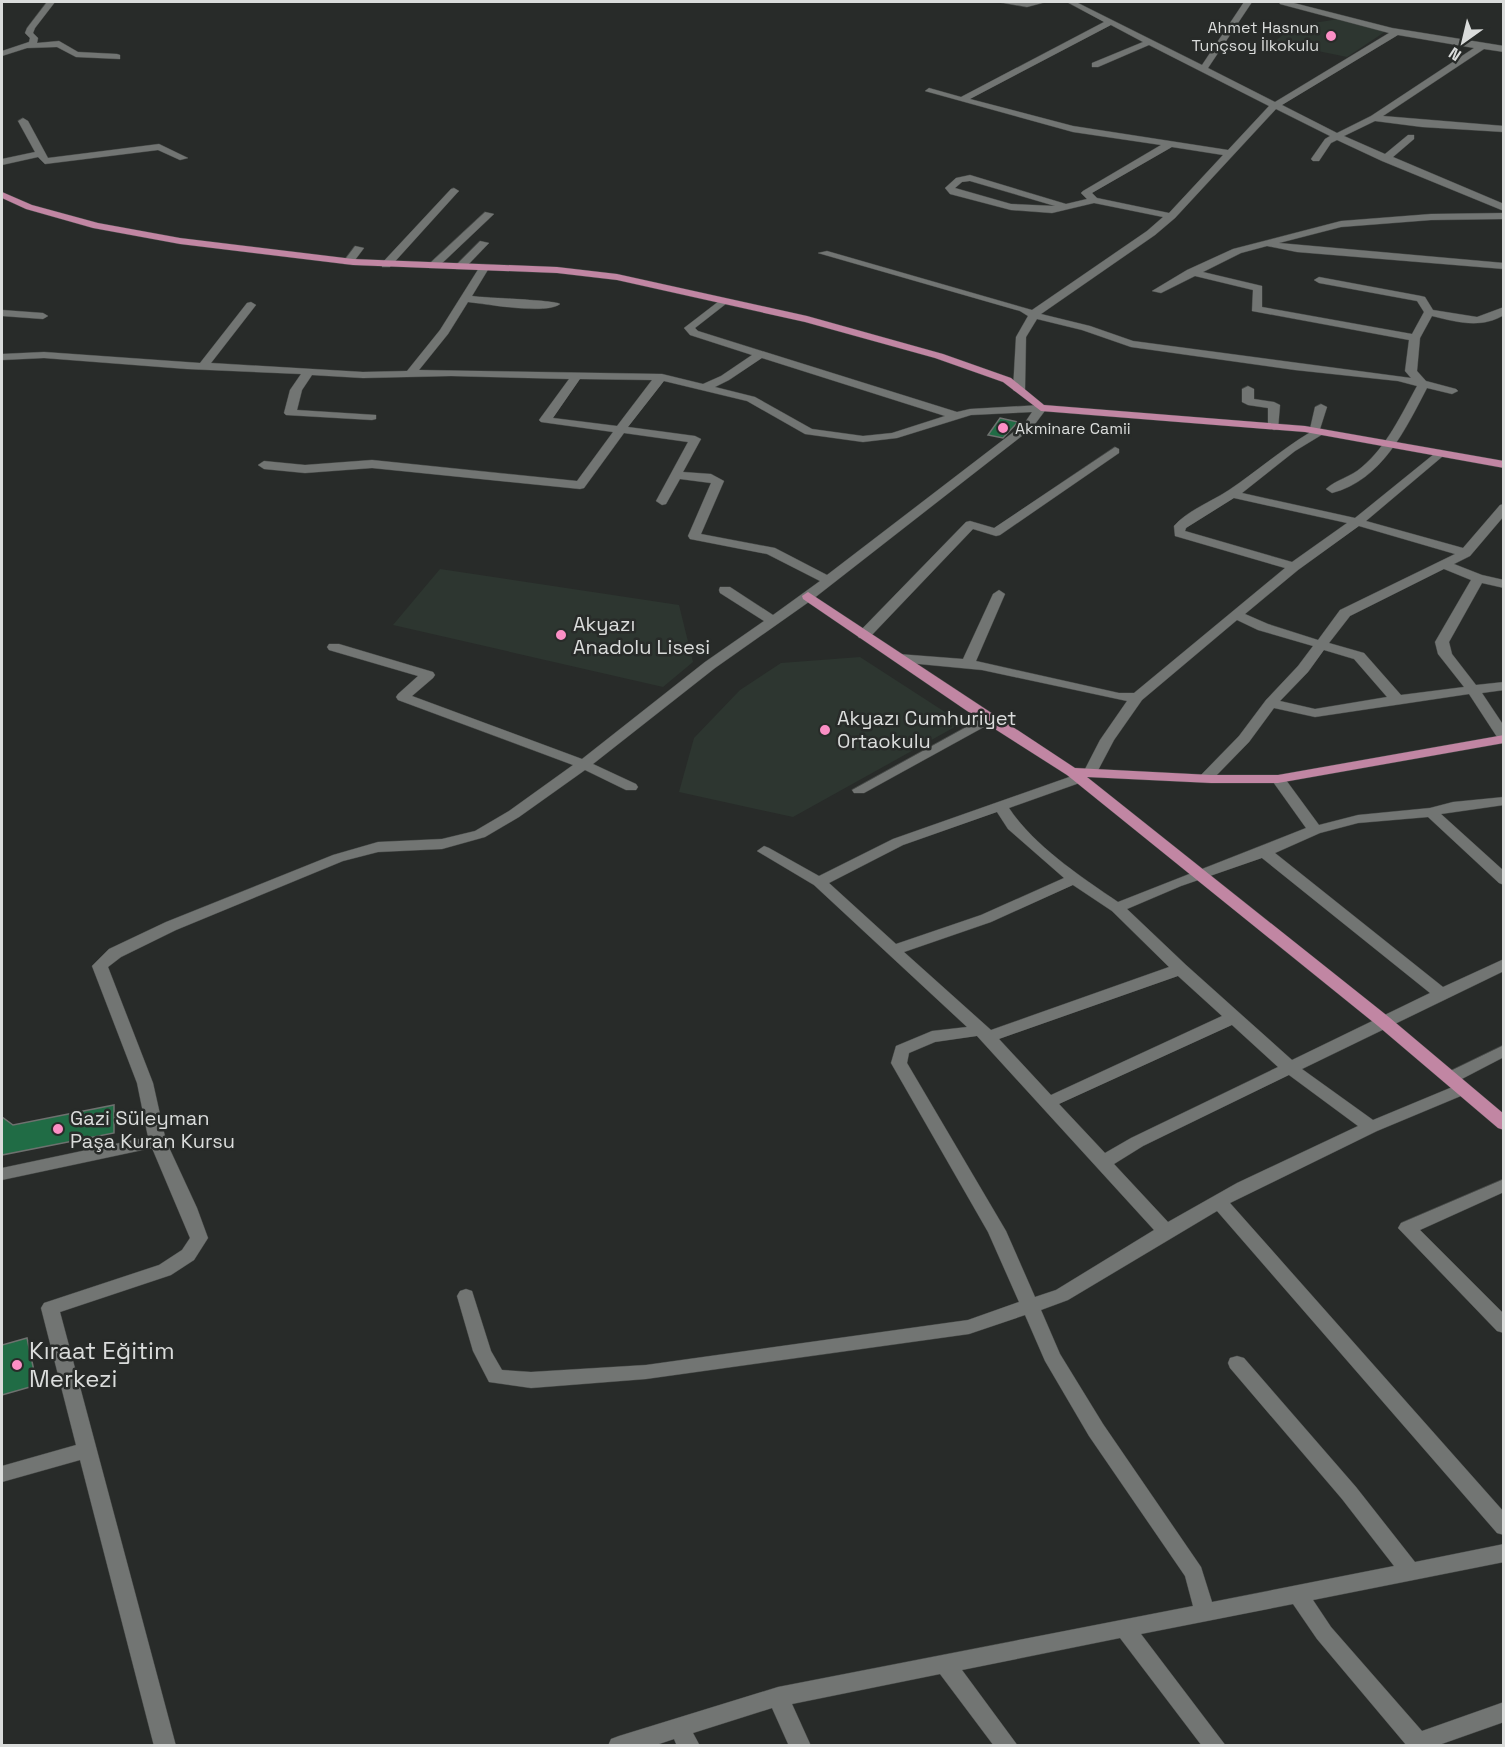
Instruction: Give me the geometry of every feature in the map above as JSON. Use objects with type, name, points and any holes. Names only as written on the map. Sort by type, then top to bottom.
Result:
[{"type":"main road","points":[[2,195],[29,207],[97,226],[180,241],[348,262],[558,270],[617,277],[807,319],[939,356],[1007,380],[1041,408],[1316,431],[1503,465]]},
{"type":"main road","points":[[808,596],[988,718],[1081,775],[1384,1022],[1503,1124]]},
{"type":"main road","points":[[1081,775],[1205,779],[1278,778],[1503,738]]},
{"type":"street","points":[[30,46],[34,38],[29,33],[31,28],[51,2]]},
{"type":"street","points":[[1002,2],[1028,5],[1042,2]]},
{"type":"street","points":[[1071,2],[1338,137],[1503,208]]},
{"type":"street","points":[[1203,69],[1248,2]]},
{"type":"street","points":[[1283,2],[1398,31],[1503,49]]},
{"type":"street","points":[[1310,10],[1320,2]]},
{"type":"street","points":[[963,99],[1110,22]]},
{"type":"street","points":[[1019,390],[1021,337],[1034,315],[1151,233],[1171,216],[1274,106],[1296,95],[1398,31]]},
{"type":"street","points":[[1095,64],[1149,42]]},
{"type":"street","points":[[2,54],[30,46],[59,44],[76,54],[117,57]]},
{"type":"street","points":[[1316,159],[1328,141],[1374,118],[1482,47]]},
{"type":"street","points":[[929,91],[1073,129],[1230,153]]},
{"type":"street","points":[[1374,118],[1422,124],[1503,129]]},
{"type":"street","points":[[23,121],[45,162],[159,147],[183,158]]},
{"type":"street","points":[[1386,159],[1411,137]]},
{"type":"street","points":[[1094,200],[1086,193],[1172,143]]},
{"type":"street","points":[[2,162],[41,154]]},
{"type":"street","points":[[1064,206],[970,178],[959,180],[950,188],[953,192],[1011,207],[1052,210],[1094,200],[1171,216]]},
{"type":"street","points":[[386,265],[454,190]]},
{"type":"street","points":[[433,266],[489,214]]},
{"type":"street","points":[[1157,291],[1191,272],[1238,251],[1341,224],[1365,221],[1503,216]]},
{"type":"street","points":[[460,267],[484,243]]},
{"type":"street","points":[[1264,244],[1297,249],[1503,266]]},
{"type":"street","points":[[348,262],[359,248]]},
{"type":"street","points":[[823,253],[1024,309],[1034,315],[1086,328],[1131,344],[1295,367],[1398,378],[1452,390]]},
{"type":"street","points":[[1482,279],[1491,265]]},
{"type":"street","points":[[411,374],[444,332],[484,268]]},
{"type":"street","points":[[1191,272],[1258,288],[1256,309],[1415,338]]},
{"type":"street","points":[[1319,280],[1421,299],[1429,312],[1480,322],[1494,317],[1503,310]]},
{"type":"street","points":[[465,299],[535,305],[555,304]]},
{"type":"street","points":[[723,301],[689,328],[694,333],[956,416]]},
{"type":"street","points":[[203,366],[251,305]]},
{"type":"street","points":[[1423,385],[1411,371],[1415,338],[1429,312]]},
{"type":"street","points":[[2,313],[43,316]]},
{"type":"street","points":[[705,387],[726,378],[760,354]]},
{"type":"street","points":[[2,357],[44,355],[363,375],[662,377],[752,399],[809,432],[863,439],[893,436],[970,412],[1041,408]]},
{"type":"street","points":[[309,371],[296,390],[290,413],[372,417]]},
{"type":"street","points":[[577,375],[545,420],[695,439],[662,501]]},
{"type":"street","points":[[264,465],[305,469],[372,464],[580,485],[650,389],[662,377]]},
{"type":"street","points":[[1332,489],[1348,484],[1361,476],[1391,445],[1423,385]]},
{"type":"street","points":[[1248,389],[1248,402],[1274,405],[1274,427]]},
{"type":"street","points":[[1294,567],[1179,533],[1180,526],[1232,494],[1316,431],[1321,407]]},
{"type":"street","points":[[165,1746],[50,1308],[165,1270],[188,1255],[199,1238],[188,1208],[157,1141],[145,1083],[100,966],[115,953],[171,926],[338,858],[378,847],[442,844],[480,834],[514,814],[584,764],[772,620],[808,596],[1028,426],[1041,408]]},
{"type":"street","points":[[864,635],[970,525],[996,532],[1115,451]]},
{"type":"street","points":[[819,882],[898,842],[1001,807],[1081,775],[1137,697],[1294,567],[1357,522],[1439,454]]},
{"type":"street","points":[[675,475],[711,478],[718,482],[694,536],[771,551],[828,580]]},
{"type":"street","points":[[1232,494],[1357,522],[1466,553]]},
{"type":"street","points":[[1205,779],[1244,739],[1271,703],[1303,669],[1345,614],[1466,553],[1503,508]]},
{"type":"street","points":[[1445,565],[1478,578],[1503,584]]},
{"type":"street","points":[[1478,578],[1442,642],[1445,654],[1473,690],[1503,738]]},
{"type":"street","points":[[725,590],[772,620]]},
{"type":"street","points":[[968,663],[999,594]]},
{"type":"street","points":[[1236,615],[1263,627],[1359,656],[1367,663],[1388,692],[1398,699]]},
{"type":"street","points":[[334,647],[428,675],[403,697],[457,719],[584,764],[631,787]]},
{"type":"street","points":[[898,658],[932,658],[968,663],[1119,697],[1137,697]]},
{"type":"street","points":[[1271,703],[1315,713],[1398,699],[1503,686]]},
{"type":"street","points":[[859,790],[988,718]]},
{"type":"street","points":[[1278,778],[1315,830]]},
{"type":"street","points":[[1117,908],[1315,830],[1358,819],[1503,802]]},
{"type":"street","points":[[1001,807],[1013,826],[1074,879],[1117,908],[1180,969],[1290,1068],[1371,1127]]},
{"type":"street","points":[[1431,812],[1503,880]]},
{"type":"street","points":[[764,851],[819,882],[984,1034],[1166,1231]]},
{"type":"street","points":[[1264,852],[1440,993]]},
{"type":"street","points":[[895,950],[944,936],[1038,897],[1074,879]]},
{"type":"street","points":[[1104,1162],[1137,1142],[1503,964]]},
{"type":"street","points":[[1180,969],[984,1034],[932,1037],[902,1050],[899,1063],[997,1231],[1052,1356],[1096,1430],[1194,1573],[1205,1613]]},
{"type":"street","points":[[1047,1103],[1234,1017]]},
{"type":"street","points":[[466,1296],[482,1351],[496,1377],[531,1380],[646,1372],[969,1328],[1062,1294],[1166,1231],[1243,1188],[1456,1084],[1503,1050]]},
{"type":"street","points":[[2,1174],[157,1141]]},
{"type":"street","points":[[1503,1185],[1407,1228],[1503,1326]]},
{"type":"street","points":[[1219,1202],[1503,1527]]},
{"type":"street","points":[[1237,1363],[1349,1493],[1411,1572]]},
{"type":"street","points":[[2,1474],[87,1450]]},
{"type":"street","points":[[619,1746],[684,1736],[778,1697],[1503,1553]]},
{"type":"street","points":[[1298,1594],[1324,1633],[1419,1744],[1503,1712]]},
{"type":"street","points":[[1125,1629],[1215,1746]]},
{"type":"street","points":[[945,1664],[1007,1746]]},
{"type":"street","points":[[778,1697],[800,1746]]},
{"type":"shaded area","name":"Ahmet Hasnun Tunçsoy İlkokulu","points":[[1339,19],[1389,29],[1347,57],[1274,42],[1294,26]]},
{"type":"shaded area","name":"Akyazı Anadolu Lisesi","points":[[440,569],[679,605],[693,662],[663,687],[393,625]]},
{"type":"shaded area","name":"Akyazı Cumhuriyet Ortaokulu","points":[[860,657],[962,723],[793,817],[679,792],[694,738],[740,690],[781,663]]},
{"type":"building","name":"Akminare Camii","points":[[1000,418],[1018,422],[1003,438],[988,435]]},
{"type":"building","name":"Gazi Süleyman Paşa Kuran Kursu","points":[[114,1105],[114,1133],[2,1155],[2,1117],[13,1125]]},
{"type":"building","name":"Kıraat Eğitim Merkezi","points":[[27,1338],[37,1385],[2,1395],[2,1345]]},
{"type":"place","name":"Ahmet Hasnun Tunçsoy İlkokulu","points":[[1331,36]]},
{"type":"place","name":"Akminare Camii","points":[[1003,428]]},
{"type":"place","name":"Akyazı Anadolu Lisesi","points":[[561,635]]},
{"type":"place","name":"Akyazı Cumhuriyet Ortaokulu","points":[[825,730]]},
{"type":"place","name":"Gazi Süleyman Paşa Kuran Kursu","points":[[58,1129]]},
{"type":"place","name":"Kıraat Eğitim Merkezi","points":[[17,1365]]}]
